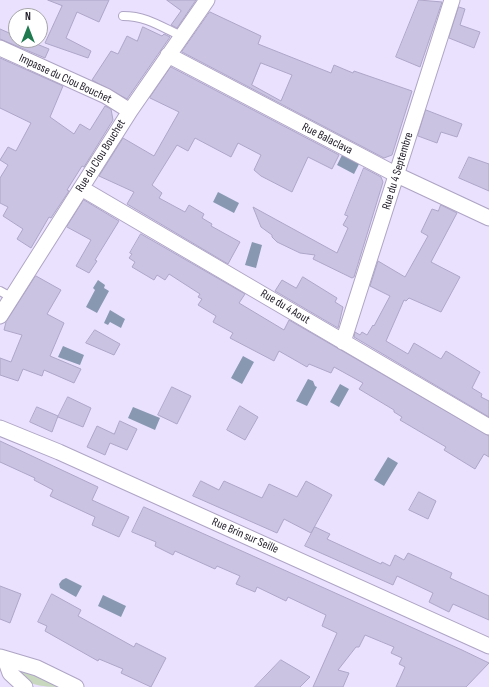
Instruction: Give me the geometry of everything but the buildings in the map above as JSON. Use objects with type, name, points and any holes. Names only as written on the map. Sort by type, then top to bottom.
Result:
[{"type":"street","name":"Rue du Clou Bouchet","points":[[0,316],[6,294],[81,188],[130,111],[207,0]]},
{"type":"street","name":"Rue du 4 Septembre","points":[[343,342],[452,0]]},
{"type":"street","name":"Impasse du Clou Bouchet","points":[[0,48],[100,93],[130,111]]},
{"type":"street","name":"Rue Balaclava","points":[[168,55],[397,175],[489,218]]},
{"type":"street","name":"Rue du 4 Aout","points":[[81,188],[489,427]]},
{"type":"street","name":"Rue Brin sur Seille","points":[[0,428],[59,452],[489,646]]},
{"type":"street","points":[[3,658],[10,673],[25,687]]},
{"type":"street","points":[[3,658],[37,668],[76,687]]},
{"type":"lane","points":[[123,16],[138,16],[181,36]]},
{"type":"green space","points":[[26,669],[65,687],[40,686],[29,682],[21,676],[22,670]]},
{"type":"water","points":[[342,155],[359,164],[354,174],[337,165]]},
{"type":"water","points":[[218,192],[239,203],[234,213],[213,202]]},
{"type":"water","points":[[252,242],[262,245],[256,268],[245,265]]},
{"type":"water","points":[[98,280],[105,285],[104,288],[109,291],[97,313],[86,307],[95,290],[93,288]]},
{"type":"water","points":[[110,310],[125,319],[121,328],[110,322],[108,325],[104,323]]},
{"type":"water","points":[[63,346],[84,355],[80,365],[58,357]]},
{"type":"water","points":[[243,356],[254,362],[242,384],[231,378]]},
{"type":"water","points":[[308,379],[313,381],[317,387],[307,406],[296,401]]},
{"type":"water","points":[[340,384],[349,389],[339,407],[330,402]]},
{"type":"water","points":[[133,407],[160,418],[155,430],[128,418]]},
{"type":"water","points":[[388,457],[398,463],[384,486],[374,480]]},
{"type":"water","points":[[66,578],[82,586],[76,597],[60,588],[59,584]]},
{"type":"water","points":[[103,595],[126,606],[121,617],[98,606]]}]
